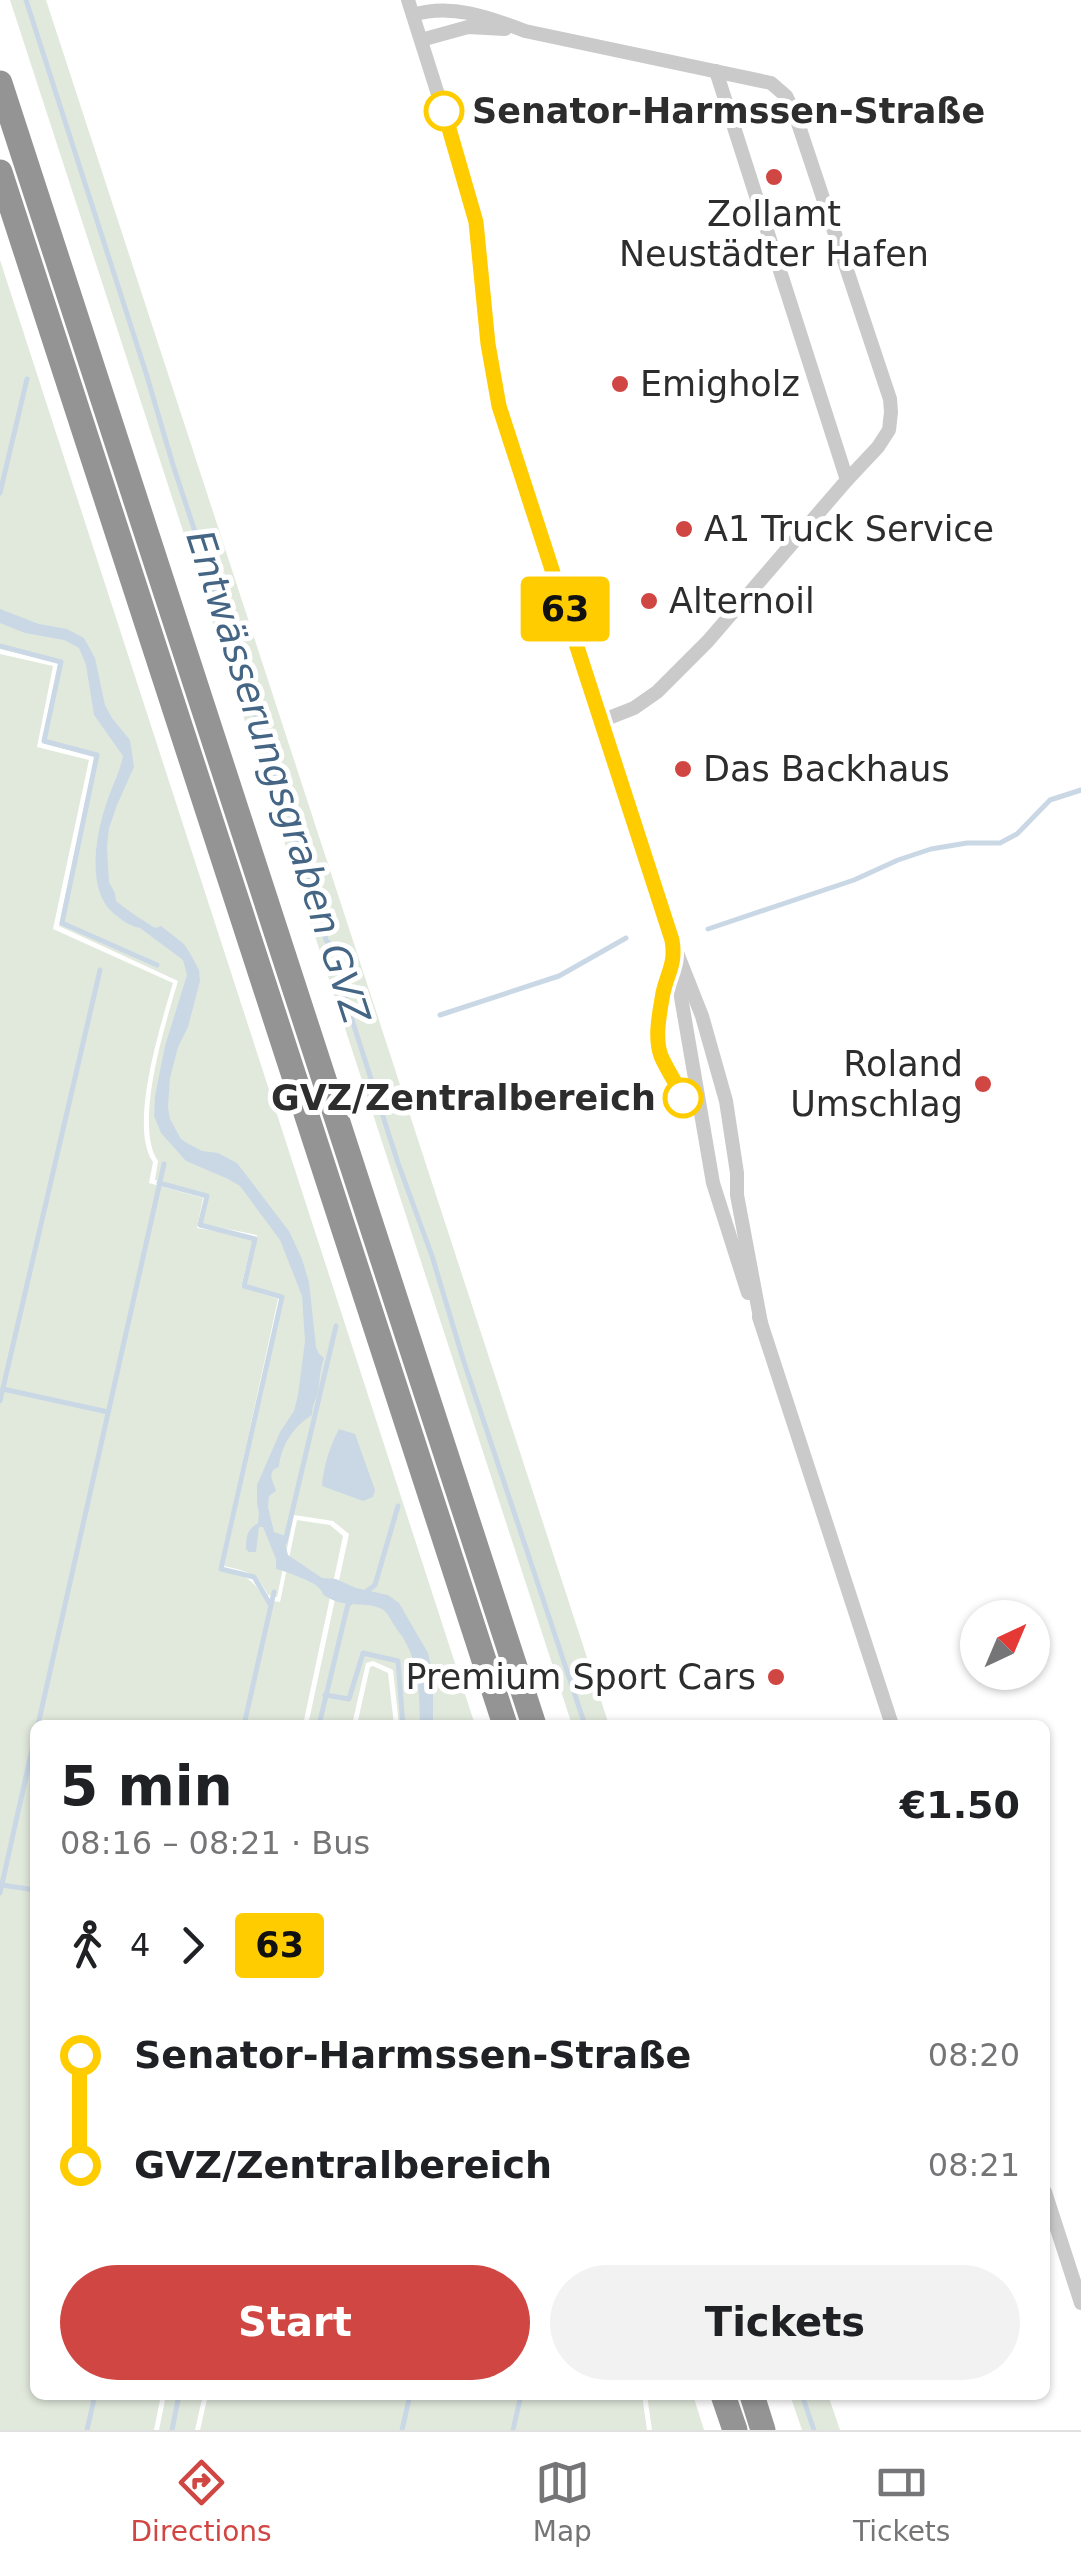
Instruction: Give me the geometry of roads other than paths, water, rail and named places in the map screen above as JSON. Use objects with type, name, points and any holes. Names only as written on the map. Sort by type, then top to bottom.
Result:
[{"type":"highway","points":[[0,83],[532,1720]]},
{"type":"highway","points":[[0,172],[503,1720]]},
{"type":"highway","points":[[726,2400],[735,2430]]},
{"type":"highway","points":[[754,2400],[763,2430]]},
{"type":"street","points":[[601,720],[634,708],[657,692],[708,641],[878,448],[889,430],[890,399],[786,96],[771,84],[450,10],[410,7],[476,222],[488,344],[499,406],[672,940],[702,1016],[726,1101],[737,1195],[762,1323]]},
{"type":"street","points":[[421,40],[468,27],[526,30]]},
{"type":"street","points":[[716,72],[846,480]]},
{"type":"street","points":[[672,940],[713,1182],[890,1720]]},
{"type":"street","points":[[1050,2207],[1081,2303]]},
{"type":"water","points":[[0,609],[39,624],[67,629],[84,638],[95,658],[105,705],[130,740],[134,767],[109,828],[109,882],[116,901],[184,944],[199,970],[200,981],[188,1027],[170,1078],[170,1119],[187,1143],[237,1163],[289,1231],[309,1282],[316,1347],[324,1358],[312,1415],[290,1437],[279,1467],[271,1474],[276,1491],[269,1496],[268,1507],[274,1532],[288,1537],[288,1555],[322,1578],[388,1595],[399,1603],[428,1653],[433,1675],[433,1720],[420,1720],[414,1662],[384,1610],[335,1601],[311,1582],[276,1569],[263,1527],[259,1527],[256,1552],[246,1549],[248,1534],[258,1523],[257,1485],[298,1395],[305,1341],[302,1296],[280,1240],[240,1186],[186,1161],[161,1133],[154,1116],[155,1096],[165,1046],[187,975],[183,960],[113,913],[99,891],[98,834],[123,756],[94,715],[86,665],[79,648],[64,640],[25,633],[0,623]]},
{"type":"water","points":[[339,1429],[355,1434],[375,1490],[373,1497],[363,1501],[322,1486]]},
{"type":"waterway","name":"Entwässerungsgraben GVZ","points":[[26,0],[326,940],[340,956],[346,1001],[398,1163],[583,1720]]},
{"type":"waterway","points":[[0,493],[27,379]]},
{"type":"waterway","points":[[0,646],[61,662],[44,741],[97,755],[62,923],[157,965]]},
{"type":"waterway","points":[[708,929],[854,880],[931,849],[1000,843],[1017,834],[1050,800],[1081,790]]},
{"type":"waterway","points":[[440,1015],[559,976],[626,938]]},
{"type":"waterway","points":[[0,1401],[100,970]]},
{"type":"waterway","points":[[39,1720],[164,1164]]},
{"type":"waterway","points":[[159,1183],[207,1196],[200,1225],[255,1239],[244,1286],[282,1297],[221,1569],[254,1577],[270,1604]]},
{"type":"waterway","points":[[285,1542],[336,1326]]},
{"type":"waterway","points":[[3,1389],[108,1412]]},
{"type":"waterway","points":[[363,1594],[375,1585],[398,1506]]},
{"type":"waterway","points":[[245,1720],[274,1592]]},
{"type":"waterway","points":[[320,1720],[350,1603]]},
{"type":"waterway","points":[[325,1695],[349,1699],[363,1653],[398,1661],[403,1720]]},
{"type":"waterway","points":[[0,1893],[30,1758]]},
{"type":"waterway","points":[[2,1885],[30,1889]]},
{"type":"waterway","points":[[87,2430],[94,2400]]},
{"type":"waterway","points":[[172,2430],[178,2400]]},
{"type":"waterway","points":[[402,2430],[409,2400]]},
{"type":"waterway","points":[[513,2430],[520,2400]]},
{"type":"waterway","name":"Entwässerungsgraben GVZ","points":[[804,2400],[814,2430]]},
{"type":"place","name":"Senator-Harmssen-Straße","points":[[444,111]]},
{"type":"place","name":"Zollamt Neustädter Hafen","points":[[774,177]]},
{"type":"place","name":"Emigholz","points":[[620,384]]},
{"type":"place","name":"A1 Truck Service","points":[[684,529]]},
{"type":"place","name":"Alternoil","points":[[649,601]]},
{"type":"place","name":"Das Backhaus","points":[[683,769]]},
{"type":"place","name":"Roland Umschlag","points":[[983,1084]]},
{"type":"place","name":"GVZ/Zentralbereich","points":[[683,1098]]},
{"type":"place","name":"Premium Sport Cars","points":[[776,1677]]}]
